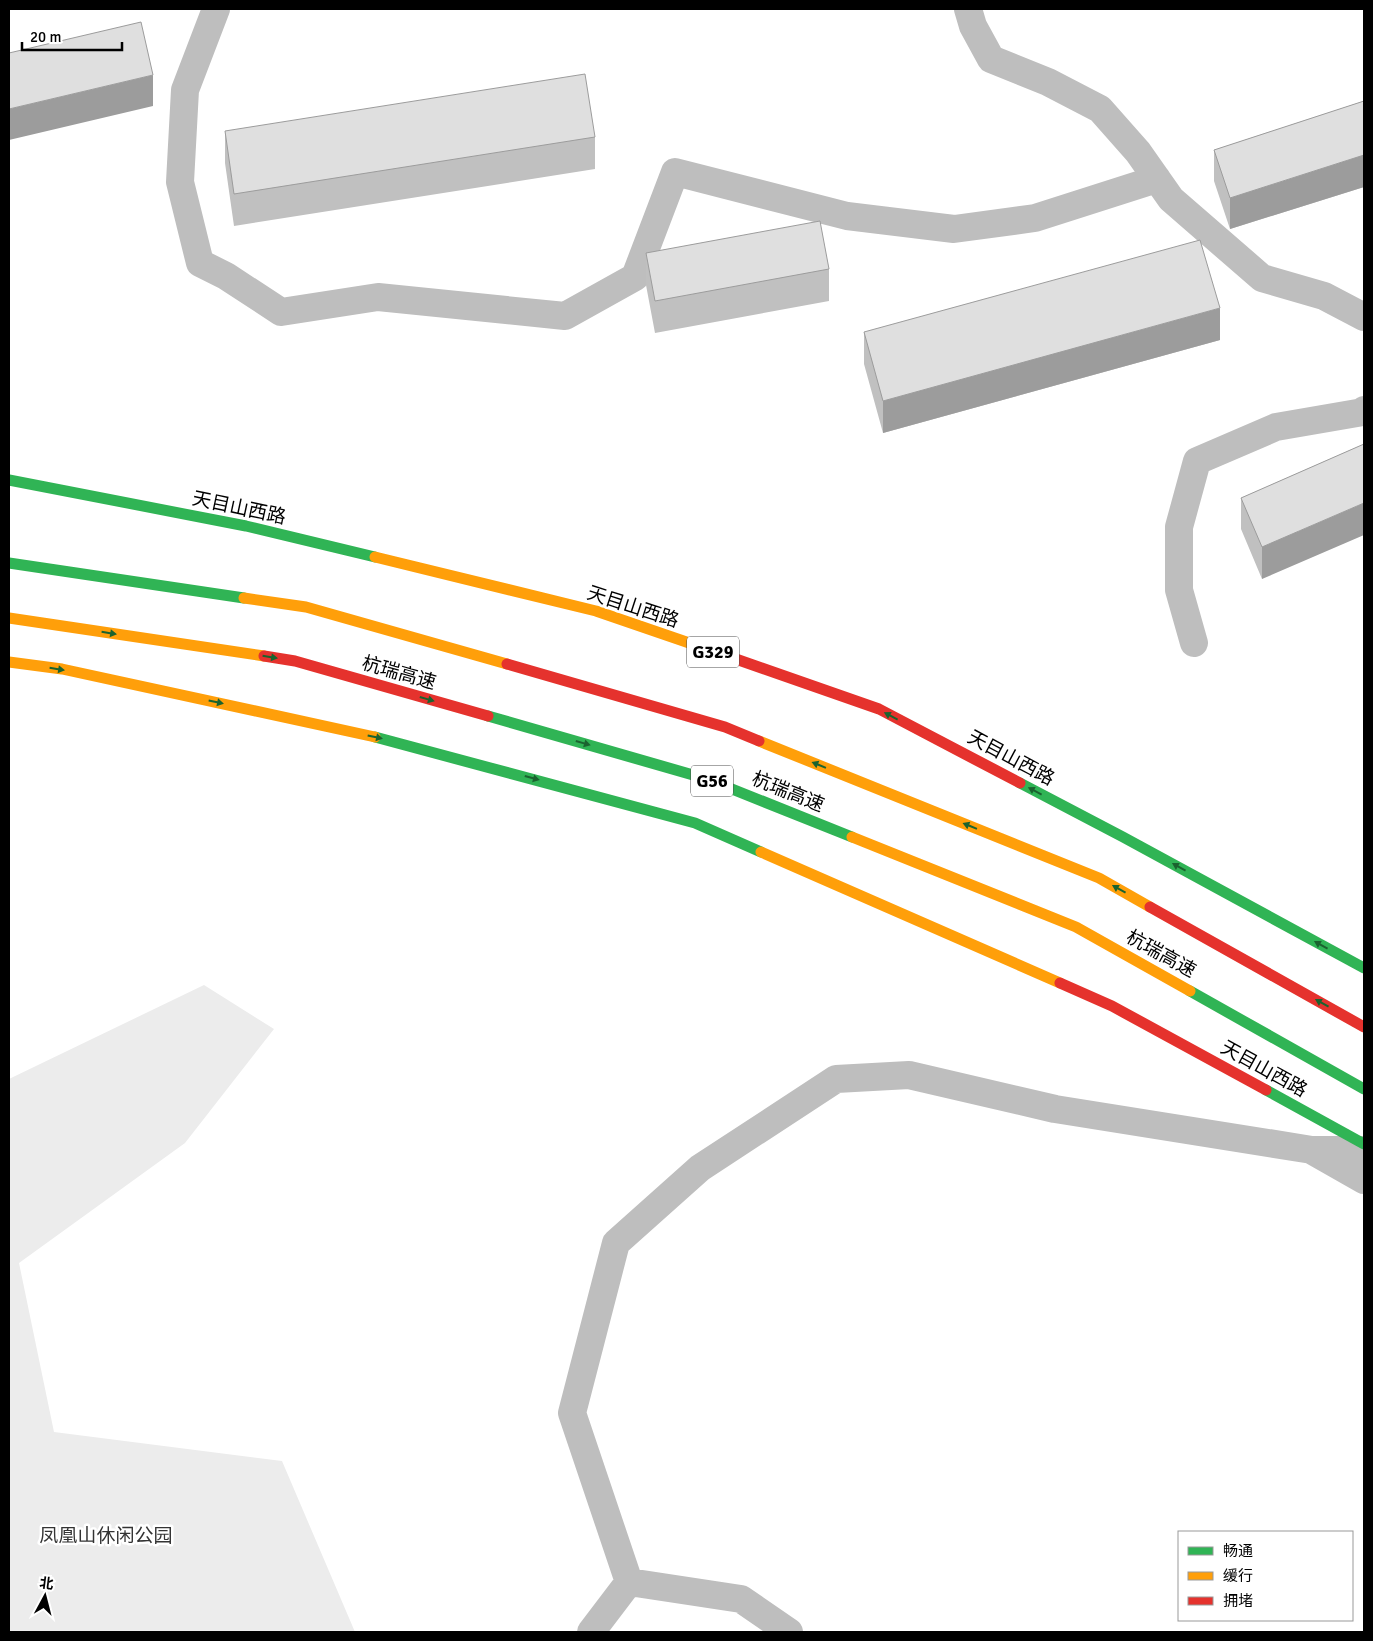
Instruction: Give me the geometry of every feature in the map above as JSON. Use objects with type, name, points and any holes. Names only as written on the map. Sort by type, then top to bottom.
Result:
[{"type":"highway","name":"天目山西路","points":[[9,480],[246,526],[596,611],[879,709],[1123,837],[1364,968]]},
{"type":"highway","name":"杭瑞高速","points":[[9,563],[306,607],[725,727],[1100,878],[1364,1026]]},
{"type":"highway","name":"杭瑞高速","points":[[9,618],[295,661],[707,779],[1076,926],[1364,1089]]},
{"type":"highway","name":"天目山西路","points":[[9,662],[62,669],[391,740],[695,822],[1112,1006],[1364,1144]]},
{"type":"street","points":[[216,9],[185,90],[180,182],[200,262],[226,276],[281,312],[378,297],[565,316],[635,277],[675,172],[847,216],[954,229],[1034,218],[1157,179]]},
{"type":"street","points":[[968,9],[973,26],[991,58],[1048,82],[1100,109],[1138,152],[1171,199],[1262,278],[1324,296],[1364,317]]},
{"type":"street","points":[[1194,643],[1179,590],[1179,527],[1198,461],[1276,427],[1363,412],[1364,410]]},
{"type":"street","points":[[629,1582],[572,1413],[616,1243],[700,1168],[836,1079],[908,1075],[1055,1109],[1312,1150],[1364,1150]]},
{"type":"street","points":[[1312,1150],[1364,1180]]},
{"type":"street","points":[[591,1632],[629,1582]]},
{"type":"street","points":[[629,1582],[741,1599],[789,1632]]},
{"type":"green space","name":"凤凰山休闲公园","points":[[204,985],[274,1029],[185,1143],[19,1263],[54,1432],[282,1461],[355,1632],[9,1632],[9,1079]]},
{"type":"building","points":[[141,22],[153,75],[9,109],[9,53]]},
{"type":"building","points":[[585,74],[595,137],[234,194],[225,131]]},
{"type":"building","points":[[1364,101],[1364,155],[1230,198],[1214,150]]},
{"type":"building","points":[[820,221],[829,269],[655,301],[646,253]]},
{"type":"building","points":[[1200,240],[1220,308],[883,401],[864,332]]},
{"type":"building","points":[[1364,444],[1364,503],[1262,547],[1241,498]]},
{"type":"traffic: fast","points":[[9,480],[246,526],[375,557]]},
{"type":"traffic: fast","points":[[9,563],[244,598]]},
{"type":"traffic: fast","points":[[488,716],[707,779],[852,837]]},
{"type":"traffic: fast","points":[[375,737],[695,823],[761,852]]},
{"type":"traffic: fast","points":[[1020,783],[1364,968]]},
{"type":"traffic: fast","points":[[1190,991],[1364,1089]]},
{"type":"traffic: fast","points":[[1266,1090],[1364,1144]]},
{"type":"traffic: slow","points":[[375,557],[596,611],[733,658]]},
{"type":"traffic: slow","points":[[244,598],[306,607],[507,664]]},
{"type":"traffic: slow","points":[[9,618],[264,656]]},
{"type":"traffic: slow","points":[[9,662],[62,669],[375,737]]},
{"type":"traffic: slow","points":[[759,741],[1099,878],[1150,907]]},
{"type":"traffic: slow","points":[[852,837],[1076,927],[1190,991]]},
{"type":"traffic: slow","points":[[761,852],[1060,983]]},
{"type":"traffic: jam","points":[[264,656],[295,661],[488,716]]},
{"type":"traffic: jam","points":[[733,658],[879,709],[1020,783]]},
{"type":"traffic: jam","points":[[507,664],[725,727],[759,741]]},
{"type":"traffic: jam","points":[[1150,907],[1364,1027]]},
{"type":"traffic: jam","points":[[1060,983],[1112,1006],[1266,1090]]}]
